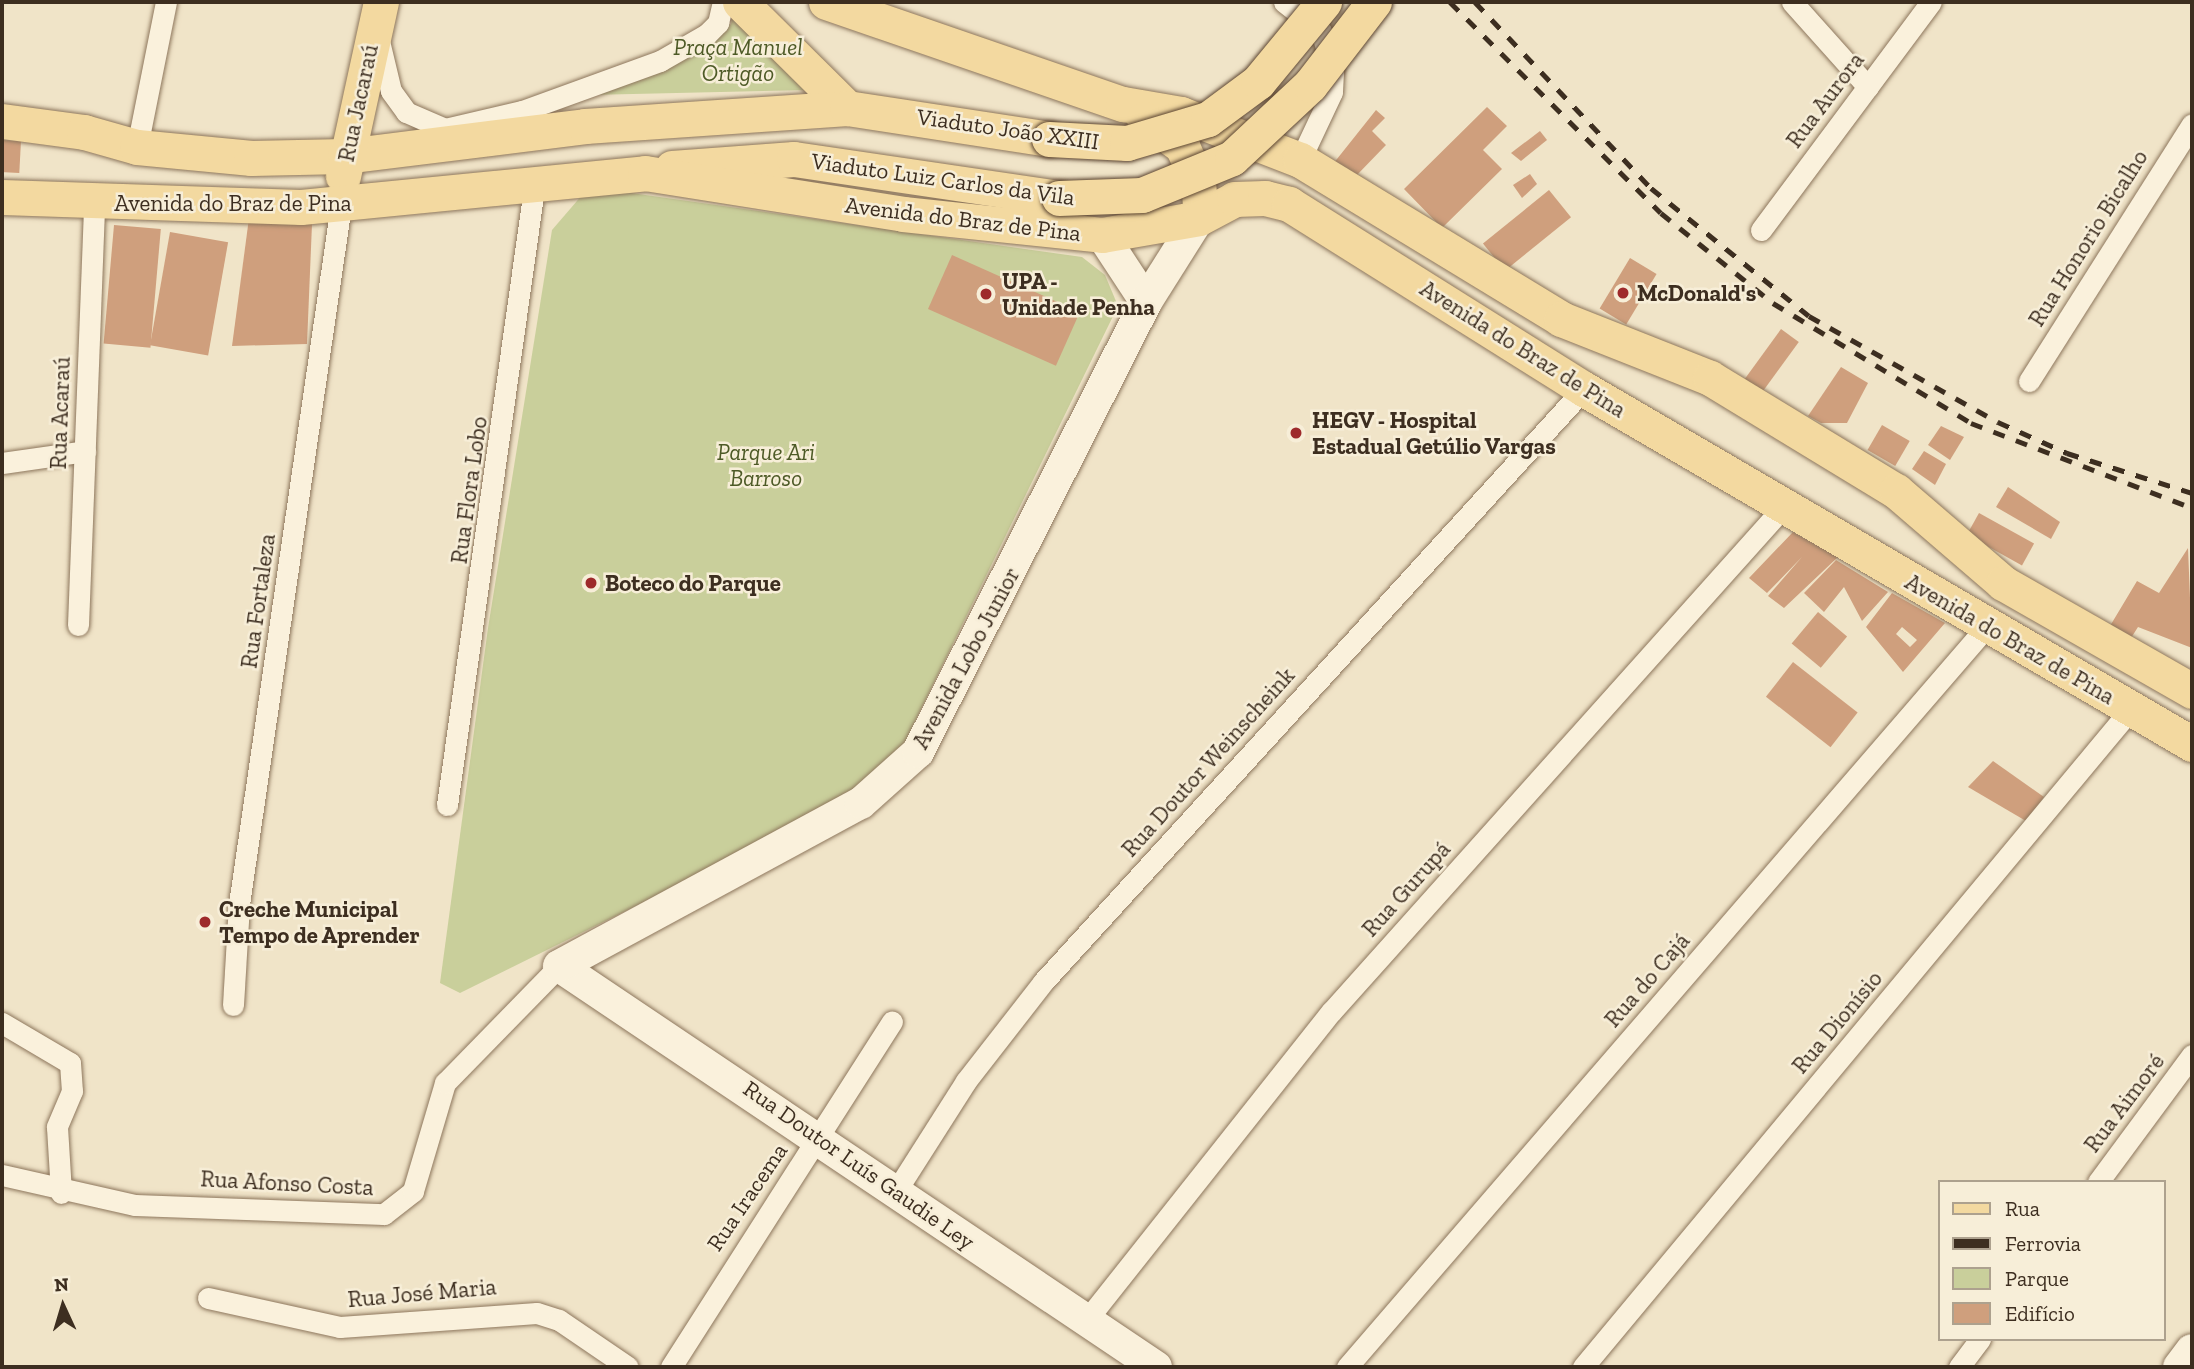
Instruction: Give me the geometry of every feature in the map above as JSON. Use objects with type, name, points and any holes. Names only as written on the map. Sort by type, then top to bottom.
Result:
[{"type":"main road","points":[[740,2],[847,108]]},
{"type":"main road","name":"Avenida do Braz de Pina","points":[[826,2],[1123,104],[1181,114],[1300,160],[1560,319],[1710,378],[1896,491],[2003,583],[2192,691]]},
{"type":"main road","name":"Viaduto João XXIII","points":[[847,108],[1049,139],[1128,143],[1209,119],[1258,82],[1324,2]]},
{"type":"main road","name":"Viaduto Luiz Carlos da Vila","points":[[645,173],[738,159],[794,159],[1059,198],[1142,195],[1232,158],[1310,85],[1374,2]]},
{"type":"main road","name":"Rua Jacaraú","points":[[341,205],[345,156],[379,12]]},
{"type":"main road","points":[[1123,104],[1182,146],[1198,182],[1199,218]]},
{"type":"main road","points":[[345,156],[585,126],[847,108]]},
{"type":"main road","name":"Avenida do Braz de Pina","points":[[2,121],[84,132],[137,147],[251,158],[345,156]]},
{"type":"main road","points":[[1114,234],[1177,178],[1182,146]]},
{"type":"main road","name":"Avenida do Braz de Pina","points":[[2,197],[94,202],[341,205],[535,181],[645,173],[903,214],[1114,234],[1199,218],[1247,197],[1289,204],[1584,389],[2130,710],[2192,743]]},
{"type":"street","points":[[137,147],[166,2]]},
{"type":"street","points":[[379,12],[391,91],[406,112],[445,129],[522,111],[660,61],[707,34],[718,23],[723,2]]},
{"type":"street","points":[[1284,2],[1321,31],[1333,72],[1332,92],[1300,160]]},
{"type":"street","points":[[1792,2],[1868,87]]},
{"type":"street","name":"Rua Aurora","points":[[1761,230],[1931,2]]},
{"type":"street","name":"Rua Honorio Bicalho","points":[[2029,382],[2192,124]]},
{"type":"street","name":"Rua Flora Lobo","points":[[447,805],[535,181]]},
{"type":"street","name":"Rua Acaraú","points":[[78,625],[94,202]]},
{"type":"street","name":"Rua Fortaleza","points":[[233,1005],[239,904],[341,205]]},
{"type":"street","name":"Avenida Lobo Junior","points":[[559,966],[861,803],[918,752],[1146,302],[1199,218]]},
{"type":"street","points":[[1114,234],[1146,302]]},
{"type":"street","name":"Rua Doutor Weinscheink","points":[[896,1191],[966,1081],[1043,982],[1584,389]]},
{"type":"street","points":[[2,463],[85,452]]},
{"type":"street","name":"Rua Gurupá","points":[[1086,1322],[1331,1012],[1783,506]]},
{"type":"street","name":"Rua do Cajá","points":[[1347,1367],[1987,626]]},
{"type":"street","name":"Rua Dionísio","points":[[1583,1367],[2130,710]]},
{"type":"street","name":"Rua Doutor Luís Gaudie Ley","points":[[559,966],[820,1136],[1086,1322],[1156,1367]]},
{"type":"street","name":"Rua Afonso Costa","points":[[2,1175],[61,1193],[135,1205],[384,1214],[413,1191],[445,1083],[559,966]]},
{"type":"street","name":"Rua Iracema","points":[[671,1367],[892,1022]]},
{"type":"street","points":[[2,1023],[70,1063],[72,1091],[57,1126],[61,1193]]},
{"type":"street","name":"Rua Aimoré","points":[[2099,1180],[2192,1055]]},
{"type":"street","name":"Rua José Maria","points":[[208,1298],[340,1327],[537,1313],[559,1320],[628,1367]]},
{"type":"street","points":[[1959,1367],[1978,1341]]},
{"type":"street","points":[[2179,1367],[2192,1350]]},
{"type":"green space","name":"Praça Manuel Ortigão","points":[[736,4],[810,90],[589,95],[720,34],[731,24]]},
{"type":"green space","name":"Parque Ari Barroso","points":[[589,187],[1082,257],[1105,275],[1118,306],[899,754],[836,807],[460,993],[440,983],[488,628],[552,230]]},
{"type":"building","points":[[1487,107],[1507,126],[1483,150],[1502,169],[1442,228],[1404,189]]},
{"type":"building","points":[[1376,110],[1385,118],[1372,131],[1386,145],[1355,177],[1333,164]]},
{"type":"building","points":[[1540,131],[1547,140],[1521,161],[1511,153]]},
{"type":"building","points":[[2,140],[21,141],[19,173],[2,172]]},
{"type":"building","points":[[1530,174],[1537,184],[1522,198],[1513,185]]},
{"type":"building","points":[[1549,190],[1571,217],[1505,271],[1483,243]]},
{"type":"building","points":[[249,218],[312,224],[307,344],[232,346]]},
{"type":"building","points":[[114,225],[161,229],[150,348],[104,344]]},
{"type":"building","points":[[170,232],[228,242],[208,355],[150,345]]},
{"type":"building","name":"UPA - Unidade Penha","points":[[952,255],[1080,312],[1056,366],[928,309]]},
{"type":"building","points":[[1630,258],[1657,274],[1626,325],[1600,309]]},
{"type":"building","points":[[1781,329],[1799,342],[1762,392],[1745,379]]},
{"type":"building","points":[[1841,367],[1868,383],[1847,423],[1821,423],[1808,416]]},
{"type":"building","points":[[1882,425],[1910,441],[1895,466],[1868,450]]},
{"type":"building","points":[[1941,426],[1964,437],[1950,460],[1928,445]]},
{"type":"building","points":[[1924,451],[1946,464],[1935,485],[1912,469]]},
{"type":"building","points":[[2008,487],[2060,522],[2051,539],[1996,507]]},
{"type":"building","points":[[1979,513],[2034,544],[2022,565],[1967,535]]},
{"type":"building","points":[[1793,532],[1838,557],[1784,608],[1768,596],[1802,557],[1767,593],[1749,578]]},
{"type":"building","points":[[2188,548],[2192,648],[2138,627],[2131,638],[2110,626],[2137,581],[2159,593]]},
{"type":"building","points":[[1836,560],[1888,592],[1862,621],[1844,587],[1824,612],[1804,593]]},
{"type":"building","points":[[1892,593],[1945,623],[1903,672],[1866,627]],"holes":[[[1902,627],[1917,640],[1910,647],[1896,634]]]},
{"type":"building","points":[[1818,612],[1847,636],[1821,668],[1792,643]]},
{"type":"building","points":[[1793,662],[1858,712],[1831,747],[1766,697]]},
{"type":"building","points":[[1993,761],[2044,797],[2026,821],[1968,787]]},
{"type":"railway","points":[[1450,2],[1661,213],[1773,303],[1971,423],[2192,508]]},
{"type":"railway","points":[[1475,2],[1651,188],[1809,316],[1998,422],[2067,453],[2192,493]]},
{"type":"place","name":"McDonald's","points":[[1623,293]]},
{"type":"place","name":"UPA - Unidade Penha","points":[[986,294]]},
{"type":"place","name":"HEGV - Hospital Estadual Getúlio Vargas","points":[[1296,433]]},
{"type":"place","name":"Boteco do Parque","points":[[591,583]]},
{"type":"place","name":"Creche Municipal Tempo de Aprender","points":[[205,922]]}]
